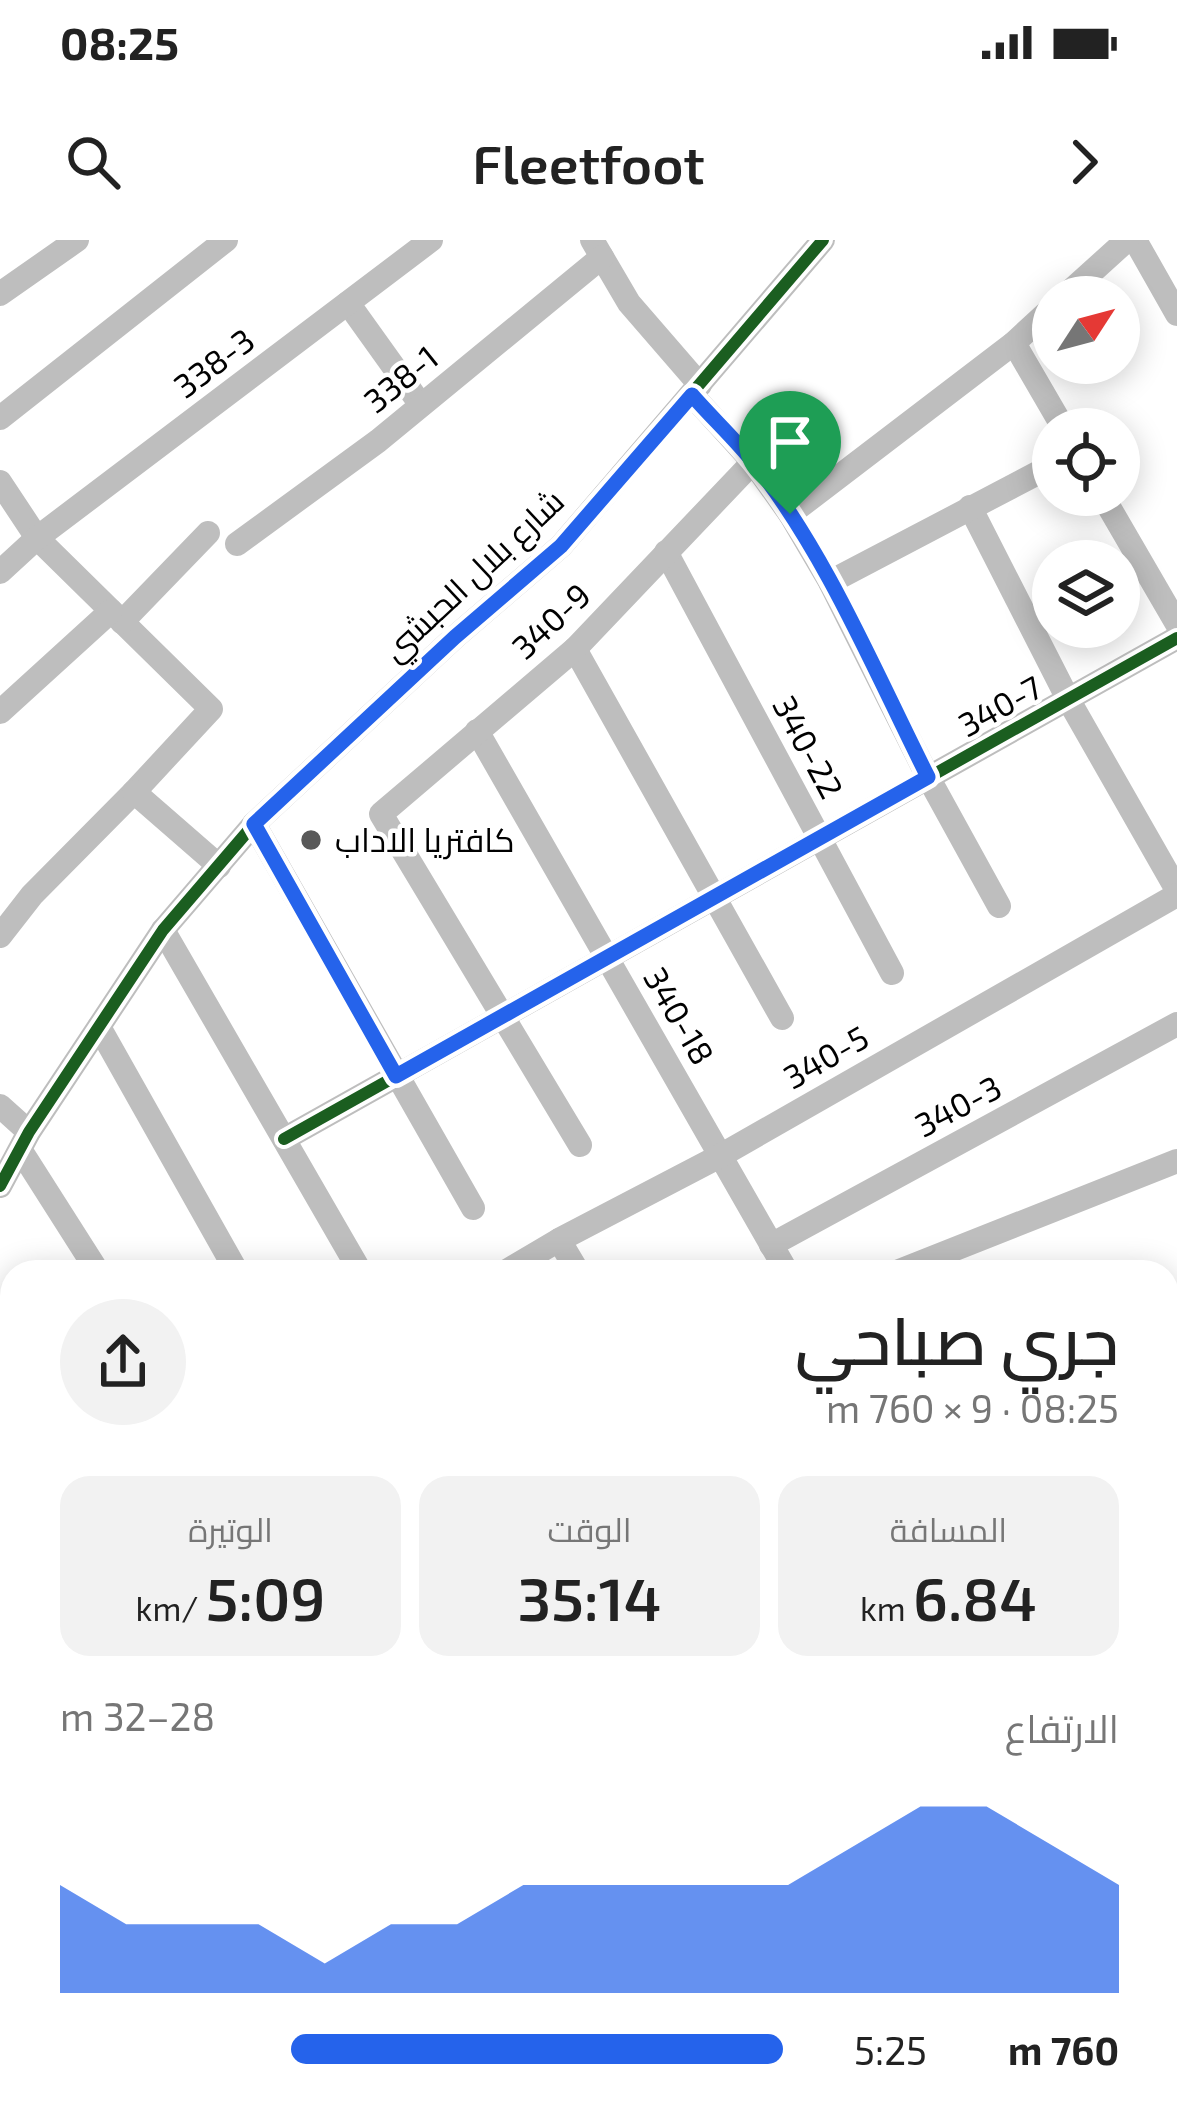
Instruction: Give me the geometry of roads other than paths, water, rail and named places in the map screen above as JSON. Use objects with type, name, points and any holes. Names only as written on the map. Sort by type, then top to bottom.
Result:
[{"type":"street","points":[[0,294],[77,240]]},
{"type":"street","name":"338-3","points":[[0,572],[37,538],[431,240]]},
{"type":"street","name":"شارع بلال الحبشي","points":[[0,1186],[163,930],[254,824],[455,637],[561,546],[823,240]]},
{"type":"street","points":[[1089,276],[1131,240],[1177,314]]},
{"type":"street","points":[[0,418],[216,243]]},
{"type":"street","points":[[597,248],[629,303],[790,514],[1000,906]]},
{"type":"street","name":"338-1","points":[[237,544],[421,405],[597,248]]},
{"type":"street","points":[[348,303],[421,405]]},
{"type":"street","points":[[790,514],[1032,326]]},
{"type":"street","points":[[1014,343],[1052,408]]},
{"type":"street","name":"340-9","points":[[503,1016],[381,814],[575,649],[753,462]]},
{"type":"street","points":[[830,582],[1032,476]]},
{"type":"street","points":[[0,482],[37,538],[211,709],[32,895],[0,936]]},
{"type":"street","points":[[970,508],[1068,699],[1177,893]]},
{"type":"street","points":[[1114,516],[1177,624]]},
{"type":"street","points":[[0,712],[208,533]]},
{"type":"street","name":"340-22","points":[[666,552],[892,973]]},
{"type":"street","name":"340-7","points":[[284,1138],[1177,638]]},
{"type":"street","points":[[575,649],[782,1018]]},
{"type":"street","name":"340-18","points":[[477,731],[780,1260]]},
{"type":"street","points":[[134,792],[219,866]]},
{"type":"street","points":[[254,824],[473,1208]]},
{"type":"street","name":"340-5","points":[[526,1260],[720,1156],[1177,893]]},
{"type":"street","points":[[163,930],[354,1260]]},
{"type":"street","points":[[503,1016],[580,1145]]},
{"type":"street","name":"340-3","points":[[771,1245],[1177,1024]]},
{"type":"street","points":[[99,1027],[229,1260]]},
{"type":"street","points":[[3,1114],[25,1141],[91,1260]]},
{"type":"street","points":[[947,1260],[1177,1161]]},
{"type":"street","points":[[559,1240],[571,1260]]},
{"type":"place","name":"كافتريا الاداب","points":[[311,840]]}]
